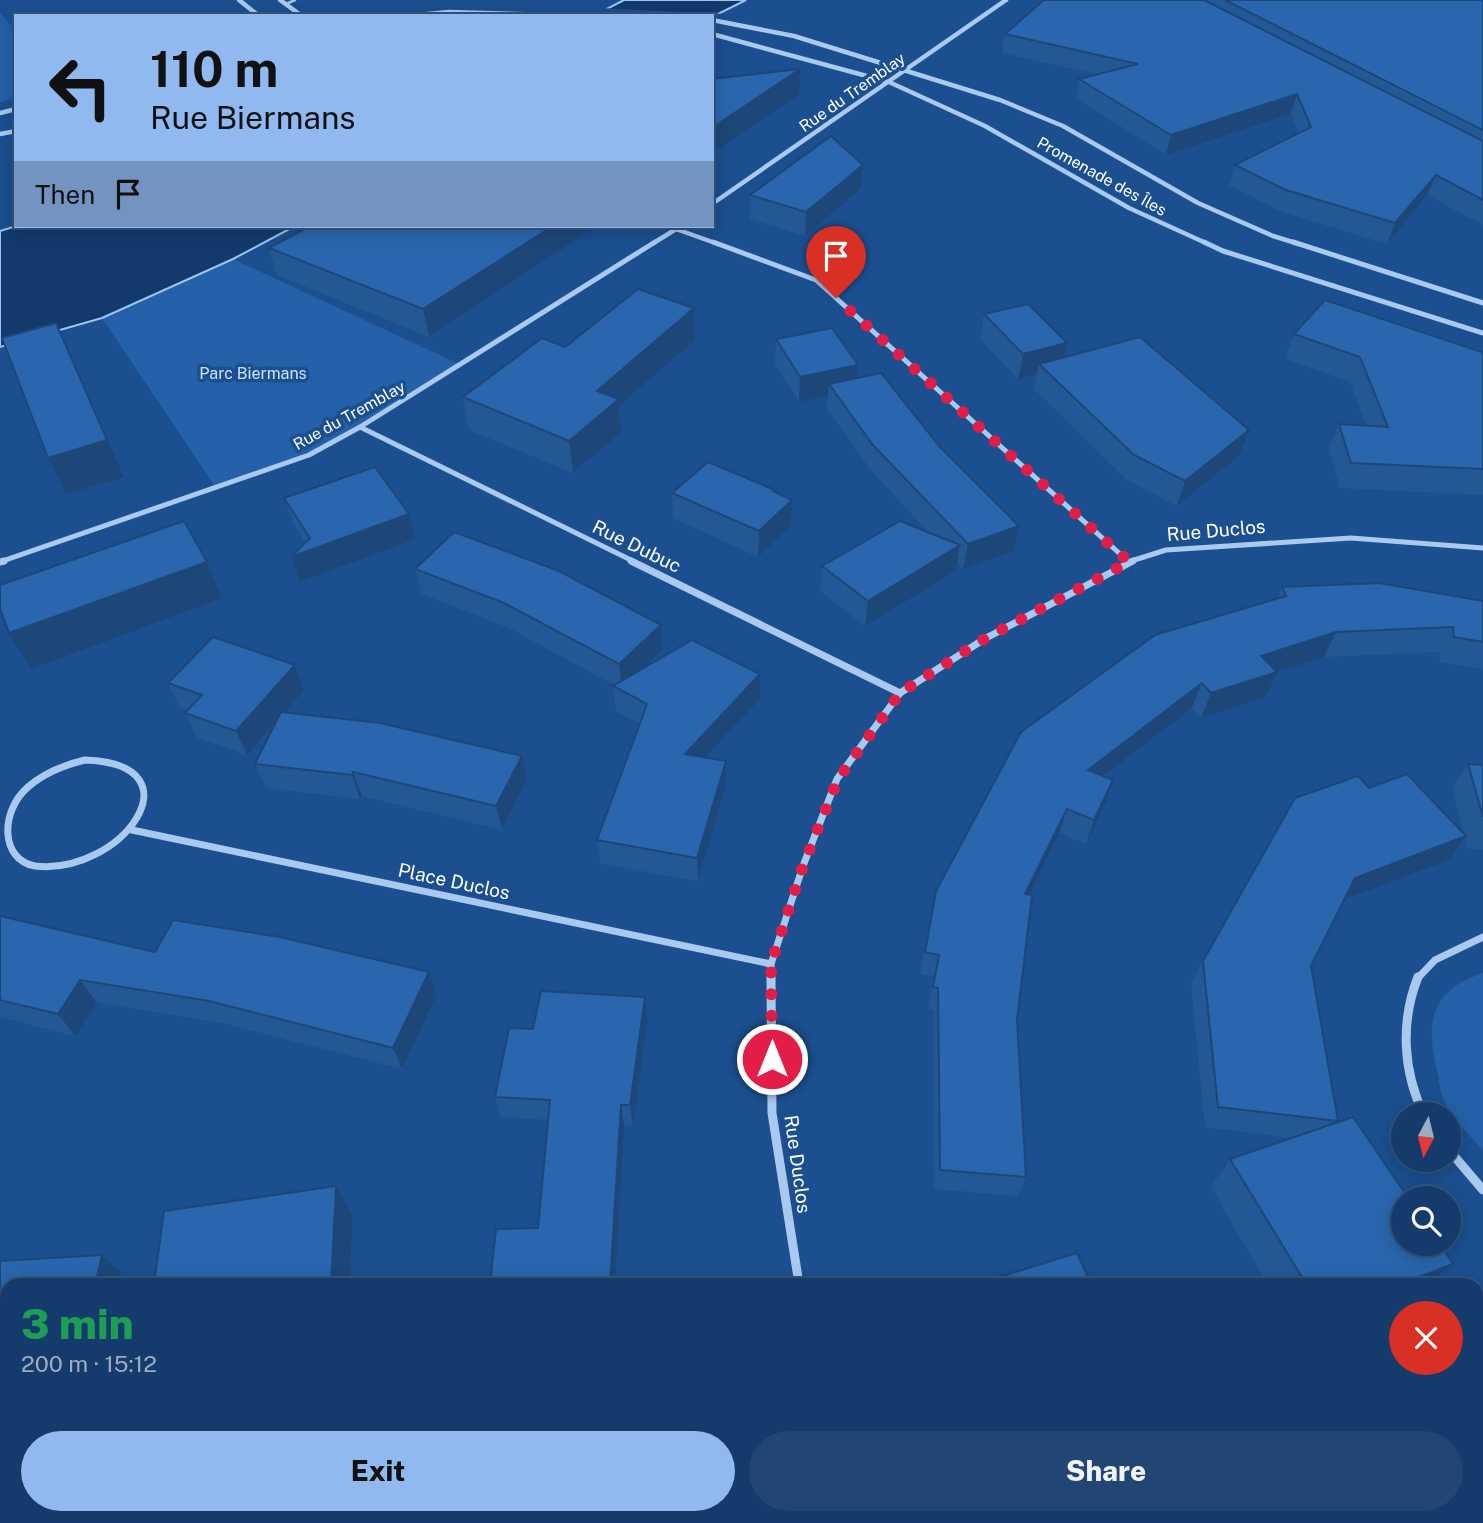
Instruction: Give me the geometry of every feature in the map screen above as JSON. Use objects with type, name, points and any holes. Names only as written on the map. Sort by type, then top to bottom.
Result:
[{"type":"street","points":[[239,0],[256,14]]},
{"type":"street","points":[[280,0],[299,14]]},
{"type":"street","name":"Rue du Tremblay","points":[[714,203],[1006,0]]},
{"type":"street","points":[[427,14],[524,14]]},
{"type":"street","name":"Promenade des Îles","points":[[714,20],[794,36],[1000,100],[1063,127],[1198,204],[1273,236],[1483,303]]},
{"type":"street","name":"Promenade des Îles","points":[[714,35],[889,82],[985,126],[1129,208],[1223,251],[1483,333]]},
{"type":"street","points":[[678,228],[816,280],[1129,562]]},
{"type":"street","name":"Rue du Tremblay","points":[[0,562],[309,455],[360,427],[678,228]]},
{"type":"street","name":"Rue Dubuc","points":[[360,427],[900,693]]},
{"type":"street","name":"Rue Duclos","points":[[798,1278],[772,1113],[771,964],[803,866],[838,779],[900,693],[986,638],[1129,562],[1166,550],[1351,538],[1483,548]]},
{"type":"street","points":[[85,760],[107,760],[125,765],[138,776],[144,790],[143,807],[132,830],[98,856],[74,864],[48,867],[27,864],[10,855],[1,841],[1,823],[8,805],[22,788],[40,774],[85,760]]},
{"type":"street","name":"Place Duclos","points":[[132,830],[771,964]]},
{"type":"street","points":[[1417,1102],[1408,1069],[1410,995],[1427,965],[1483,937]]},
{"type":"street","points":[[1461,1164],[1483,1190]]},
{"type":"lane","points":[[286,4],[295,0]]},
{"type":"green space","points":[[0,13],[14,29],[14,98],[0,102]]},
{"type":"green space","name":"Parc Biermans","points":[[233,259],[459,364],[309,455],[216,488],[102,318]]},
{"type":"green space","points":[[1483,973],[1483,1150],[1461,1126],[1461,1102],[1445,1102],[1433,1049],[1433,1020],[1437,1007],[1453,988]]},
{"type":"shaded area","points":[[624,0],[746,0],[714,16],[599,13]]},
{"type":"shaded area","points":[[14,227],[291,228],[233,259],[102,318],[0,347],[0,231]]},
{"type":"pier","points":[[601,8],[725,14],[714,20],[714,14],[590,14]]},
{"type":"building","points":[[1044,0],[1204,0],[1483,141],[1483,200],[1436,175],[1395,223],[1286,190],[1235,165],[1311,127],[1297,94],[1171,135],[1079,79],[1138,64],[1005,34]]},
{"type":"building","points":[[1225,0],[1483,0],[1483,130]]},
{"type":"building","points":[[800,69],[714,127],[714,79]]},
{"type":"building","points":[[831,136],[863,165],[806,212],[750,195]]},
{"type":"building","points":[[306,228],[550,228],[423,309],[269,248]]},
{"type":"building","points":[[638,289],[694,308],[597,391],[619,399],[569,441],[463,397],[542,338],[565,347]]},
{"type":"building","points":[[1325,300],[1482,352],[1483,469],[1351,463],[1339,424],[1388,427],[1360,357],[1294,334]]},
{"type":"building","points":[[1028,304],[1067,343],[1023,354],[984,314]]},
{"type":"building","points":[[56,323],[107,440],[48,458],[2,338]]},
{"type":"building","points":[[832,328],[858,365],[800,377],[776,339]]},
{"type":"building","points":[[1140,337],[1249,430],[1185,481],[1134,455],[1039,364]]},
{"type":"building","points":[[881,373],[940,447],[1019,526],[968,544],[872,444],[829,384]]},
{"type":"building","points":[[708,462],[775,490],[773,491],[792,500],[759,531],[672,493]]},
{"type":"building","points":[[375,467],[409,514],[291,557],[310,538],[284,498]]},
{"type":"building","points":[[184,521],[207,562],[9,633],[0,608],[0,585]]},
{"type":"building","points":[[900,521],[960,545],[868,601],[822,566]]},
{"type":"building","points":[[454,532],[559,571],[661,625],[619,664],[504,603],[415,569]]},
{"type":"building","points":[[1379,583],[1483,601],[1483,642],[1454,637],[1453,627],[1336,632],[1261,656],[1277,672],[1211,693],[1202,683],[1088,770],[1113,780],[1094,820],[1067,809],[1025,894],[1032,895],[1017,1020],[1026,1177],[940,1170],[938,988],[933,987],[939,955],[925,952],[936,891],[1021,732],[1155,635],[1286,596],[1282,587]]},
{"type":"building","points":[[213,637],[295,665],[236,731],[185,713],[202,695],[168,683]]},
{"type":"building","points":[[692,640],[760,674],[685,754],[726,761],[697,858],[597,840],[647,704],[613,686]]},
{"type":"building","points":[[281,712],[380,723],[522,756],[496,806],[353,772],[352,775],[255,764]]},
{"type":"building","points":[[1468,764],[1483,765],[1483,817]]},
{"type":"building","points":[[1407,774],[1466,836],[1355,878],[1311,966],[1338,1121],[1218,1107],[1203,961],[1295,798],[1358,776],[1369,788]]},
{"type":"building","points":[[0,916],[155,952],[173,920],[280,937],[429,972],[393,1048],[209,1001],[80,980],[58,1014],[0,1000]]},
{"type":"building","points":[[541,991],[645,997],[630,1105],[621,1105],[610,1278],[491,1278],[496,1229],[538,1228],[550,1100],[495,1097],[509,1028],[533,1029]]},
{"type":"building","points":[[1353,1117],[1400,1186],[1391,1186],[1391,1256],[1448,1256],[1453,1264],[1417,1278],[1302,1278],[1230,1159]]},
{"type":"building","points":[[336,1186],[331,1278],[155,1278],[164,1211]]},
{"type":"building","points":[[1077,1253],[1088,1278],[996,1278]]},
{"type":"building","points":[[102,1255],[96,1278],[0,1278],[0,1261]]},
{"type":"route","points":[[772,1059],[771,964],[803,866],[838,779],[900,693],[986,638],[1129,562],[836,298]]}]
